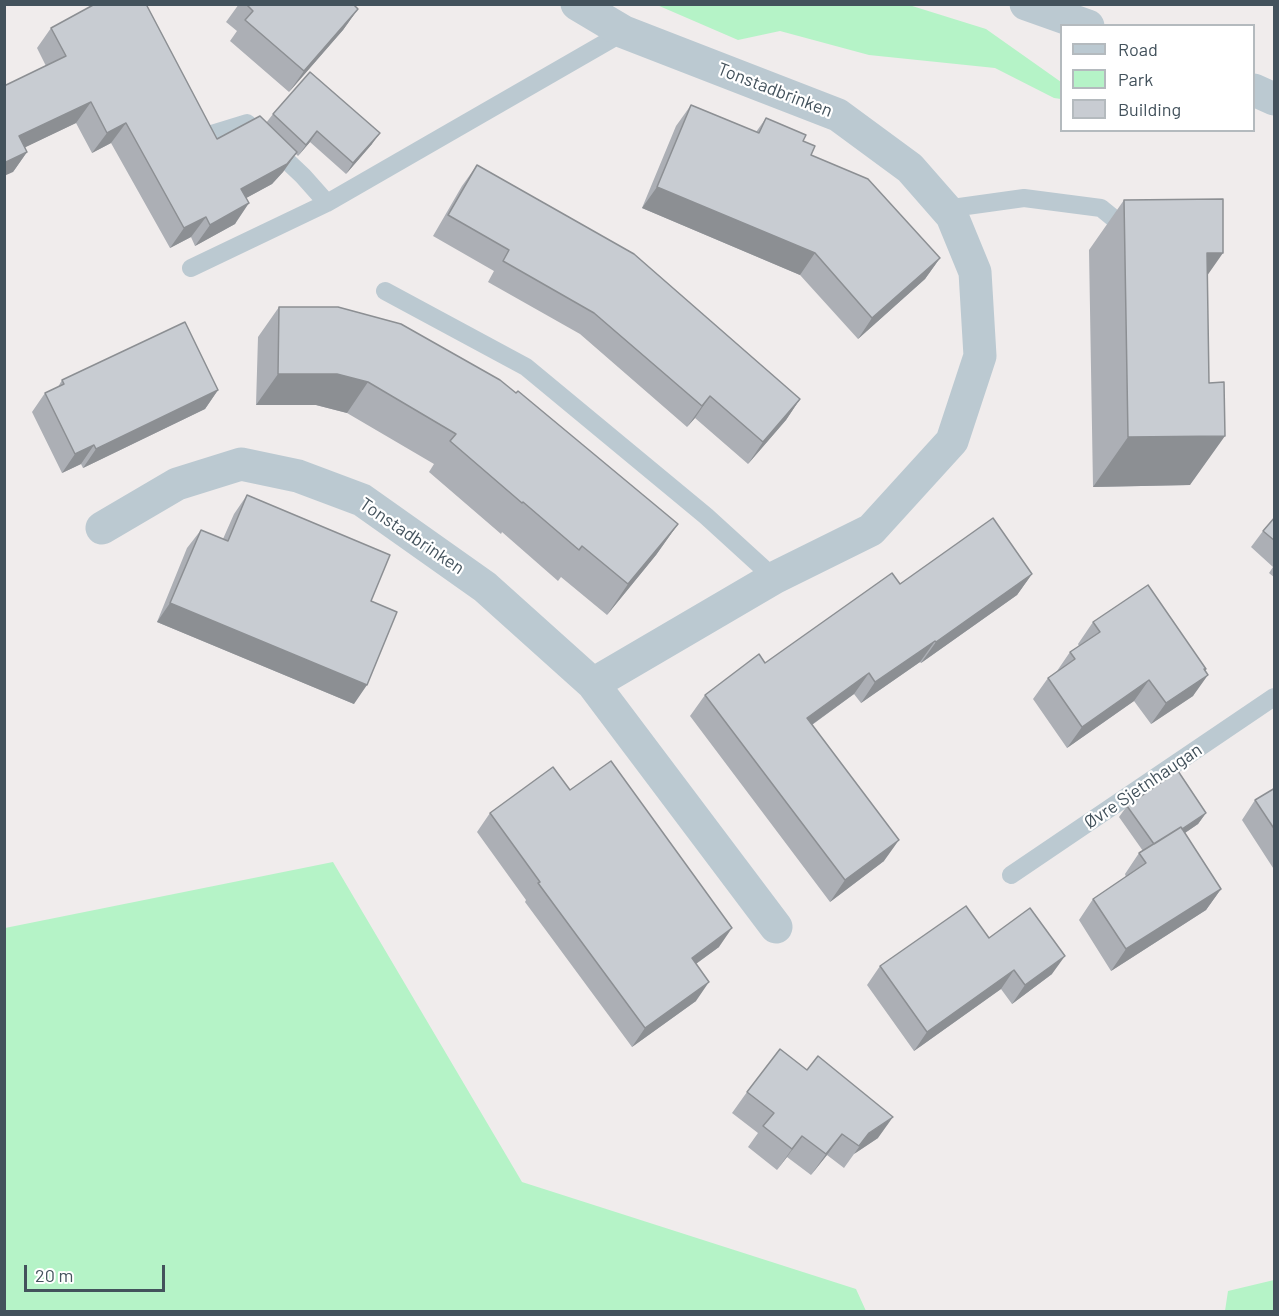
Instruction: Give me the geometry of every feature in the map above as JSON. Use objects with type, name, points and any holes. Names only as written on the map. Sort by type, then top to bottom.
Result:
[{"type":"street","name":"Tonstadbrinken","points":[[577,4],[624,32],[838,115],[910,168],[952,216],[975,272],[981,356],[952,441],[871,530],[774,578],[593,684]]},
{"type":"street","points":[[1026,4],[1082,24]]},
{"type":"street","points":[[1255,90],[1275,99]]},
{"type":"street","name":"Tonstadbrinken","points":[[102,528],[177,484],[241,464],[298,476],[362,500],[485,587],[593,684],[776,927]]},
{"type":"lane","points":[[191,268],[327,202],[624,32]]},
{"type":"lane","points":[[208,135],[247,123],[327,202]]},
{"type":"lane","points":[[945,209],[1024,198],[1101,208],[1123,226]]},
{"type":"lane","points":[[386,291],[526,367],[706,516],[774,578]]},
{"type":"lane","name":"Øvre Sjetnhaugan","points":[[1011,875],[1275,697]]},
{"type":"green space","points":[[657,5],[909,5],[986,29],[1060,81],[1060,99],[995,68],[869,55],[780,31],[738,40]]},
{"type":"green space","points":[[333,862],[522,1182],[856,1289],[866,1311],[5,1311],[5,928]]},
{"type":"green space","points":[[1274,1280],[1274,1311],[1225,1311],[1228,1291]]},
{"type":"building","points":[[95,4],[146,4],[217,139],[260,116],[297,152],[287,164],[241,189],[249,203],[210,225],[206,217],[184,228],[126,123],[107,133],[91,102],[19,136],[27,152],[4,163],[4,86],[66,56],[51,28]]},
{"type":"building","points":[[246,4],[353,4],[358,9],[304,71],[245,20],[253,11]]},
{"type":"building","points":[[310,72],[380,133],[353,163],[317,131],[306,145],[273,114]]},
{"type":"building","points":[[691,105],[759,133],[766,118],[806,135],[803,141],[815,146],[811,155],[868,179],[940,258],[872,318],[815,253],[657,187]]},
{"type":"building","points":[[477,165],[634,254],[800,399],[763,442],[710,396],[702,406],[594,313],[503,261],[509,250],[448,215]]},
{"type":"building","points":[[1223,199],[1223,253],[1207,253],[1209,383],[1224,382],[1225,436],[1128,437],[1124,200]]},
{"type":"building","points":[[279,307],[338,307],[401,324],[500,380],[516,393],[518,391],[678,524],[628,584],[582,546],[579,550],[450,441],[456,434],[368,382],[337,374],[278,374]]},
{"type":"building","points":[[185,322],[218,390],[96,449],[94,445],[75,454],[45,393],[64,384],[62,380]]},
{"type":"building","points":[[247,495],[390,555],[371,601],[397,612],[367,685],[170,603],[201,530],[228,541]]},
{"type":"building","points":[[1275,517],[1275,541],[1263,531]]},
{"type":"building","points":[[993,518],[1032,574],[875,682],[869,673],[807,718],[899,840],[845,880],[705,695],[759,654],[765,663],[892,573],[900,584]]},
{"type":"building","points":[[1148,585],[1208,675],[1166,703],[1149,680],[1082,727],[1048,678],[1075,659],[1070,652],[1100,632],[1093,622]]},
{"type":"building","points":[[611,761],[732,928],[692,958],[709,982],[645,1028],[538,883],[540,882],[490,813],[553,767],[570,790]]},
{"type":"building","points":[[1178,771],[1206,813],[1154,844],[1127,806]]},
{"type":"building","points":[[1275,788],[1275,830],[1255,800]]},
{"type":"building","points":[[1181,827],[1221,889],[1126,949],[1093,899],[1146,863],[1139,853]]},
{"type":"building","points":[[966,906],[989,938],[1030,908],[1065,956],[1025,985],[1014,970],[927,1032],[880,966]]},
{"type":"building","points":[[780,1049],[807,1070],[818,1056],[893,1117],[869,1133],[859,1146],[842,1134],[826,1154],[802,1136],[792,1149],[763,1126],[774,1113],[747,1092]]}]
